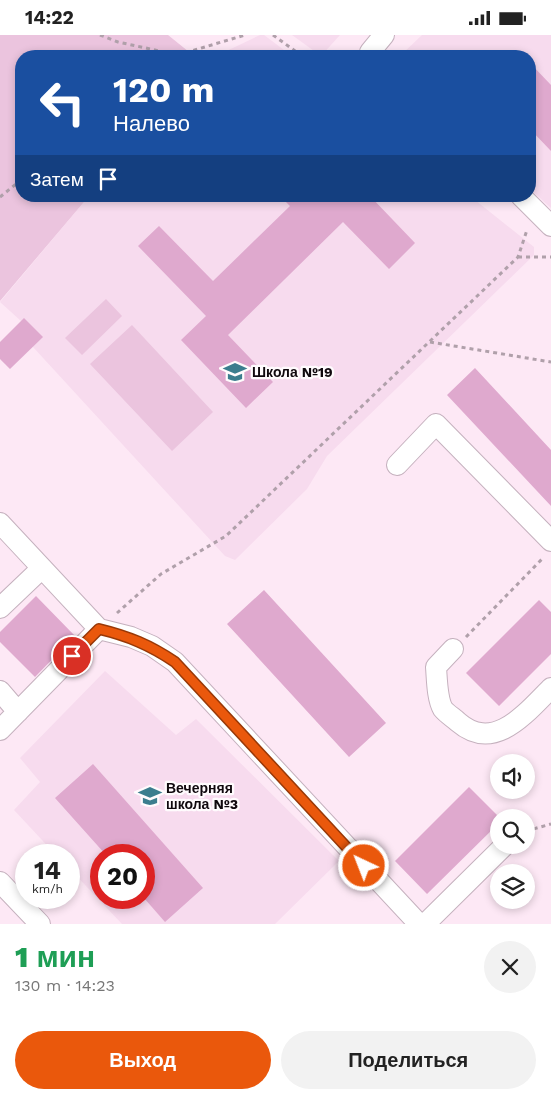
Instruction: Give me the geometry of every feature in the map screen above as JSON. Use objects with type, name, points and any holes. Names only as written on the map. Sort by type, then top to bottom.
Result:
[{"type":"lane","points":[[372,50],[384,35]]},
{"type":"lane","points":[[527,202],[551,226]]},
{"type":"lane","points":[[397,465],[436,425],[551,541]]},
{"type":"lane","points":[[0,523],[99,629],[131,637],[152,646],[175,662],[419,924]]},
{"type":"lane","points":[[0,608],[42,568]]},
{"type":"lane","points":[[0,730],[99,629]]},
{"type":"lane","points":[[453,649],[436,667],[438,686],[443,709],[470,731],[487,735],[518,721],[551,688]]},
{"type":"lane","points":[[0,691],[18,712]]},
{"type":"lane","points":[[424,924],[496,854]]},
{"type":"lane","points":[[0,881],[40,924]]},
{"type":"path","points":[[100,35],[118,42],[152,50]]},
{"type":"path","points":[[196,50],[245,35]]},
{"type":"path","points":[[273,35],[294,50]]},
{"type":"path","points":[[0,197],[15,185]]},
{"type":"path","points":[[99,629],[161,574],[226,536],[518,257],[527,202]]},
{"type":"path","points":[[518,257],[551,257]]},
{"type":"path","points":[[429,342],[551,362]]},
{"type":"path","points":[[453,649],[551,551]]},
{"type":"path","points":[[535,828],[551,824]]},
{"type":"shaded area","points":[[0,35],[168,35],[187,50],[15,50],[15,202],[84,202],[0,301]]},
{"type":"shaded area","points":[[260,35],[264,35],[284,50],[229,50]]},
{"type":"shaded area","points":[[292,35],[340,35],[326,50],[313,50]]},
{"type":"shaded area","points":[[422,35],[551,35],[551,208],[536,194],[536,50],[406,50]]},
{"type":"shaded area","name":"Школа №19","points":[[84,202],[478,202],[534,247],[534,255],[327,456],[307,489],[235,560],[225,556],[33,347],[21,321],[0,302]]},
{"type":"shaded area","points":[[106,299],[122,316],[82,355],[65,338]]},
{"type":"shaded area","points":[[132,325],[213,412],[172,451],[90,364]]},
{"type":"shaded area","name":"Вечерняя школа №3","points":[[105,671],[176,735],[196,719],[339,861],[275,924],[122,924],[108,909],[155,909],[155,844],[90,844],[90,890],[80,880],[80,844],[46,844],[14,810],[40,782],[20,758]]},
{"type":"building","points":[[536,69],[551,85],[551,151],[536,135]]},
{"type":"building","points":[[286,202],[376,202],[415,243],[389,269],[343,222],[228,335],[273,382],[246,408],[181,340],[206,316],[138,246],[159,226],[213,281],[290,206]]},
{"type":"building","points":[[24,318],[43,337],[10,369],[0,359],[0,342]]},
{"type":"building","points":[[475,368],[551,450],[551,506],[447,395]]},
{"type":"building","points":[[264,590],[386,723],[349,757],[227,624]]},
{"type":"building","points":[[36,596],[75,636],[35,677],[0,642],[0,632]]},
{"type":"building","points":[[539,600],[551,612],[551,654],[499,706],[466,673]]},
{"type":"building","points":[[93,764],[203,888],[165,922],[154,909],[155,844],[96,844],[55,798]]},
{"type":"building","points":[[469,787],[491,809],[490,832],[427,894],[395,861]]},
{"type":"place","name":"Школа №19","points":[[235,372]]},
{"type":"place","name":"Вечерняя школа №3","points":[[150,796]]},
{"type":"route","points":[[72,656],[99,629],[131,637],[152,646],[175,662],[364,866]]}]
